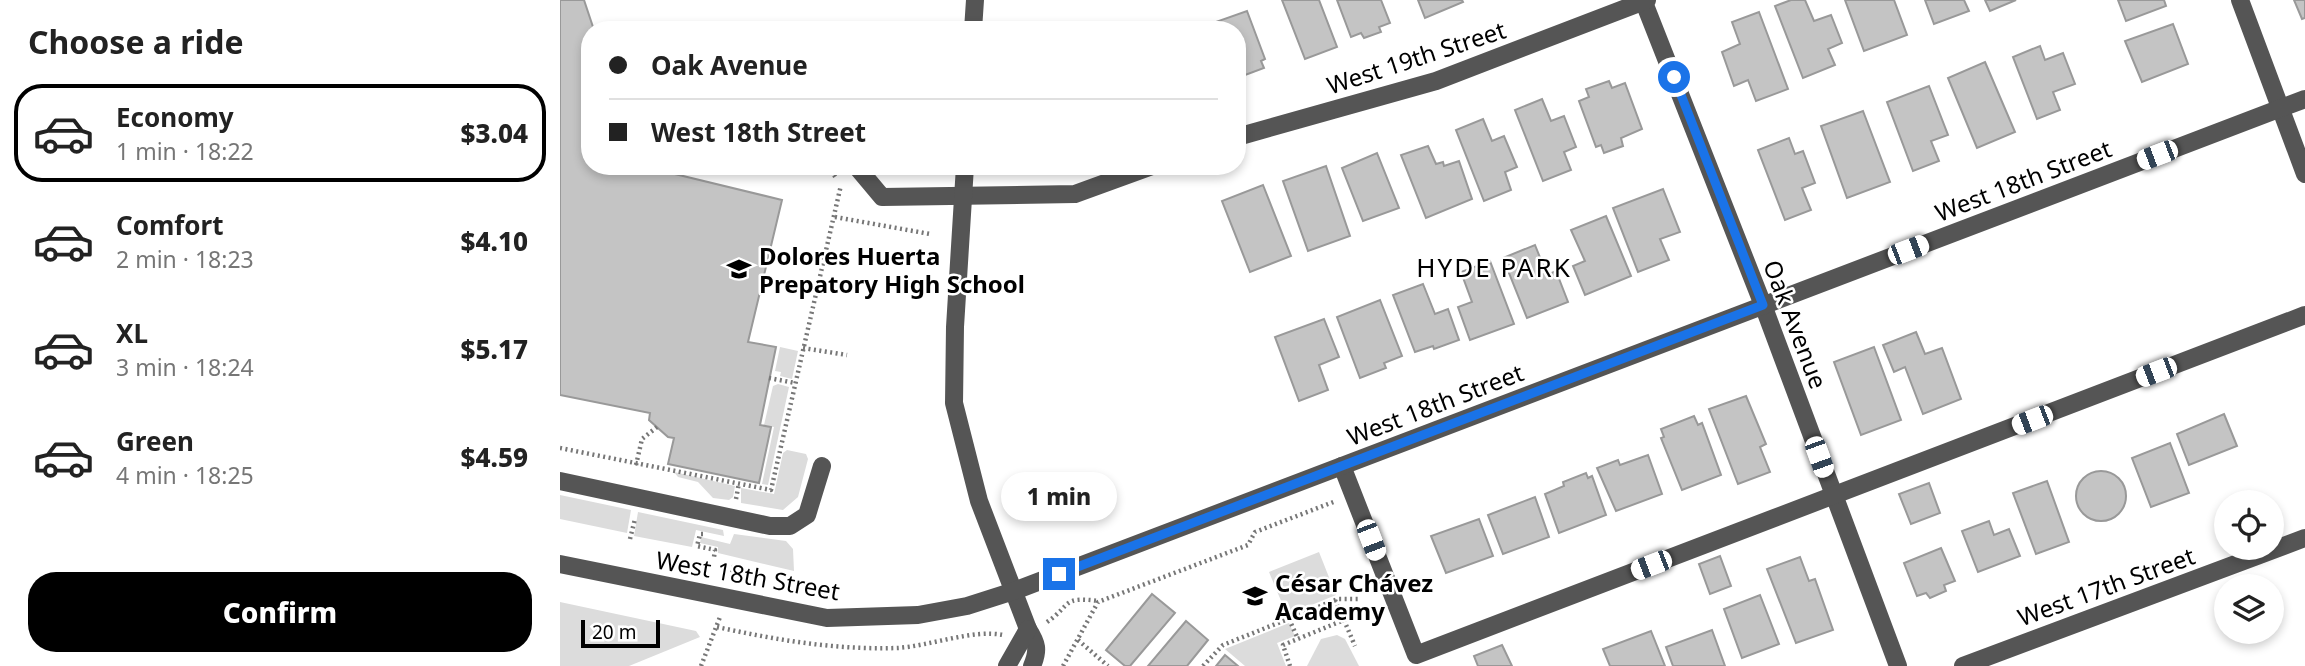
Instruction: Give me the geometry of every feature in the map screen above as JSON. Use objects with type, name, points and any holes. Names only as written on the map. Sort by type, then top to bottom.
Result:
[{"type":"street","points":[[974,21],[975,0]]},
{"type":"street","name":"West 19th Street","points":[[1246,134],[1436,81],[1645,0]]},
{"type":"street","name":"Oak Avenue","points":[[1645,0],[1898,666]]},
{"type":"street","points":[[2240,0],[2305,174]]},
{"type":"street","name":"West 18th Street","points":[[560,564],[827,618],[918,615],[967,606],[1014,591],[2305,99]]},
{"type":"street","points":[[864,175],[882,197],[1075,194],[1127,175]]},
{"type":"street","points":[[964,175],[955,327],[954,403],[979,501],[1028,629],[1037,642],[1037,654],[1032,666]]},
{"type":"street","points":[[1342,466],[1416,655],[2305,315]]},
{"type":"street","points":[[560,481],[770,526],[790,526],[807,515],[822,466]]},
{"type":"street","name":"West 17th Street","points":[[1963,666],[2305,538]]},
{"type":"street","points":[[1007,666],[1028,629]]},
{"type":"path","points":[[560,448],[661,470],[669,467],[771,490],[829,228],[835,217],[842,186],[834,175]]},
{"type":"path","points":[[835,217],[930,234]]},
{"type":"path","points":[[803,348],[847,355]]},
{"type":"path","points":[[769,378],[795,383]]},
{"type":"path","points":[[636,465],[642,439],[657,427]]},
{"type":"path","points":[[1049,621],[1068,600],[1080,598],[1100,601],[1248,545],[1255,533],[1354,495]]},
{"type":"path","points":[[1203,666],[1223,645],[1335,600],[1360,599]]},
{"type":"path","points":[[1335,600],[1355,646]]},
{"type":"path","points":[[1063,666],[1100,601]]},
{"type":"path","points":[[1289,619],[1298,639]]},
{"type":"path","points":[[1290,666],[1283,645],[1343,621]]},
{"type":"path","points":[[717,627],[782,641],[850,648],[900,648],[990,632],[1007,636]]},
{"type":"path","points":[[1077,640],[1108,666]]},
{"type":"shaded area","points":[[780,347],[798,351],[792,379],[780,376],[781,372],[775,371]]},
{"type":"shaded area","points":[[778,384],[789,387],[768,485],[762,484],[774,427],[764,425],[773,386]]},
{"type":"shaded area","points":[[787,450],[806,454],[808,459],[798,497],[783,510],[741,503],[741,488],[774,494],[783,453]]},
{"type":"shaded area","points":[[674,472],[735,486],[733,497],[729,500],[713,498],[698,482],[678,477]]},
{"type":"shaded area","points":[[560,495],[631,510],[627,533],[560,519]]},
{"type":"shaded area","points":[[638,512],[723,530],[724,536],[696,530],[692,547],[634,536]]},
{"type":"shaded area","points":[[734,534],[786,541],[793,549],[794,571],[718,553],[718,547],[700,543],[701,537],[730,544]]},
{"type":"shaded area","points":[[1319,552],[1336,595],[1287,615],[1269,572]]},
{"type":"shaded area","points":[[560,602],[696,631],[700,637],[629,666],[560,666]]},
{"type":"shaded area","points":[[1289,623],[1295,636],[1277,643],[1286,666],[1245,666],[1225,649]]},
{"type":"shaded area","points":[[1337,635],[1345,639],[1359,666],[1307,666],[1321,639]]},
{"type":"building","points":[[560,0],[584,0],[591,21],[581,21],[581,175],[679,175],[782,200],[748,342],[776,347],[760,425],[771,427],[759,483],[668,464],[674,438],[668,437],[649,420],[650,413],[560,395]]},
{"type":"building","points":[[1282,0],[1319,0],[1337,47],[1305,59]]},
{"type":"building","points":[[1337,0],[1381,0],[1390,23],[1379,27],[1381,32],[1364,38],[1361,33],[1351,37]]},
{"type":"building","points":[[1418,0],[1462,0],[1463,2],[1425,18]]},
{"type":"building","points":[[1791,0],[1805,0],[1814,21],[1831,15],[1842,43],[1828,49],[1835,65],[1803,78],[1775,6]]},
{"type":"building","points":[[1845,0],[1894,0],[1907,35],[1864,51]]},
{"type":"building","points":[[1925,0],[1964,0],[1969,11],[1934,24]]},
{"type":"building","points":[[1985,0],[2016,0],[1990,11]]},
{"type":"building","points":[[2118,0],[2164,0],[2166,6],[2126,21]]},
{"type":"building","points":[[2294,0],[2305,0],[2305,18],[2302,19]]},
{"type":"building","points":[[1247,11],[1265,59],[1261,61],[1264,68],[1246,75],[1246,21],[1219,21]]},
{"type":"building","points":[[1759,12],[1788,89],[1756,101],[1748,80],[1734,86],[1722,52],[1740,44],[1732,22]]},
{"type":"building","points":[[2173,24],[2188,64],[2142,82],[2125,41]]},
{"type":"building","points":[[2040,46],[2045,60],[2063,53],[2075,84],[2053,92],[2060,110],[2037,119],[2013,57]]},
{"type":"building","points":[[1985,62],[2015,132],[1977,148],[1948,78]]},
{"type":"building","points":[[1609,81],[1612,88],[1625,83],[1642,129],[1621,138],[1623,146],[1604,153],[1601,145],[1596,147],[1579,101],[1589,97],[1586,89]]},
{"type":"building","points":[[1929,86],[1948,135],[1931,141],[1939,161],[1913,171],[1887,102]]},
{"type":"building","points":[[1542,99],[1551,121],[1564,116],[1576,147],[1564,152],[1571,170],[1543,181],[1515,110]]},
{"type":"building","points":[[1863,111],[1890,182],[1847,198],[1821,126]]},
{"type":"building","points":[[1483,119],[1492,141],[1504,136],[1517,167],[1505,172],[1511,190],[1484,201],[1456,130]]},
{"type":"building","points":[[1789,138],[1795,154],[1803,151],[1815,183],[1802,188],[1811,210],[1785,220],[1758,150]]},
{"type":"building","points":[[1428,146],[1436,164],[1443,162],[1444,166],[1459,161],[1472,199],[1426,218],[1401,155]]},
{"type":"building","points":[[1377,153],[1399,208],[1363,221],[1342,168]]},
{"type":"building","points":[[1326,166],[1350,236],[1308,251],[1283,181]]},
{"type":"building","points":[[1263,185],[1291,256],[1250,272],[1222,201]]},
{"type":"building","points":[[1663,189],[1680,232],[1660,239],[1669,260],[1638,272],[1613,208]]},
{"type":"building","points":[[1606,216],[1631,276],[1585,295],[1573,266],[1585,261],[1571,230]]},
{"type":"building","points":[[1535,245],[1547,275],[1556,271],[1568,302],[1527,318],[1503,258]]},
{"type":"building","points":[[1490,261],[1514,324],[1470,340],[1458,307],[1472,302],[1461,272]]},
{"type":"building","points":[[1423,284],[1435,314],[1448,309],[1459,340],[1434,349],[1433,346],[1415,352],[1393,295]]},
{"type":"building","points":[[1380,300],[1402,356],[1384,363],[1386,368],[1360,378],[1337,317]]},
{"type":"building","points":[[1324,319],[1339,357],[1319,365],[1328,390],[1299,401],[1275,337]]},
{"type":"building","points":[[1916,332],[1925,354],[1942,348],[1961,399],[1923,414],[1905,367],[1894,372],[1883,345]]},
{"type":"building","points":[[1874,347],[1901,420],[1861,435],[1834,362]]},
{"type":"building","points":[[1746,396],[1766,444],[1760,447],[1770,472],[1738,484],[1709,409]]},
{"type":"building","points":[[2224,414],[2237,446],[2189,465],[2177,434]]},
{"type":"building","points":[[1694,416],[1698,425],[1702,423],[1721,475],[1682,490],[1661,438],[1664,437],[1661,429]]},
{"type":"building","points":[[2170,443],[2189,493],[2151,507],[2132,458]]},
{"type":"building","points":[[1648,455],[1662,494],[1616,511],[1597,468],[1618,460],[1620,465]]},
{"type":"building","points":[[2101,471],[2118,479],[2126,496],[2118,513],[2101,521],[2084,513],[2076,496],[2084,479]]},
{"type":"building","points":[[1586,473],[1588,478],[1592,476],[1606,515],[1559,533],[1545,494],[1564,486],[1563,482]]},
{"type":"building","points":[[2047,481],[2069,542],[2036,554],[2013,493]]},
{"type":"building","points":[[1929,483],[1940,513],[1911,524],[1899,494]]},
{"type":"building","points":[[1535,497],[1549,537],[1503,554],[1488,515]]},
{"type":"building","points":[[1479,519],[1493,556],[1446,573],[1431,536]]},
{"type":"building","points":[[1989,521],[1994,535],[2009,529],[2020,556],[1978,572],[1962,531]]},
{"type":"building","points":[[1941,548],[1955,581],[1944,585],[1946,591],[1930,598],[1926,593],[1917,596],[1904,563]]},
{"type":"building","points":[[1720,556],[1731,586],[1710,594],[1699,564]]},
{"type":"building","points":[[1800,557],[1809,581],[1815,579],[1833,630],[1796,643],[1767,569]]},
{"type":"building","points":[[1152,594],[1175,613],[1130,666],[1125,666],[1106,650]]},
{"type":"building","points":[[1760,595],[1779,644],[1742,658],[1724,609]]},
{"type":"building","points":[[1186,621],[1208,640],[1187,666],[1148,666]]},
{"type":"building","points":[[1712,630],[1725,666],[1673,666],[1666,647]]},
{"type":"building","points":[[1651,631],[1665,666],[1610,666],[1603,649]]},
{"type":"building","points":[[1502,645],[1512,666],[1478,666],[1474,656]]},
{"type":"building","points":[[1225,655],[1238,666],[1216,666]]},
{"type":"place","name":"Dolores Huerta Prepatory High School","points":[[739,269]]},
{"type":"place","name":"César Chávez Academy","points":[[1255,596]]},
{"type":"district","name":"HYDE PARK","points":[[1494,267]]},
{"type":"route","points":[[1059,574],[1763,305],[1674,77]]}]
